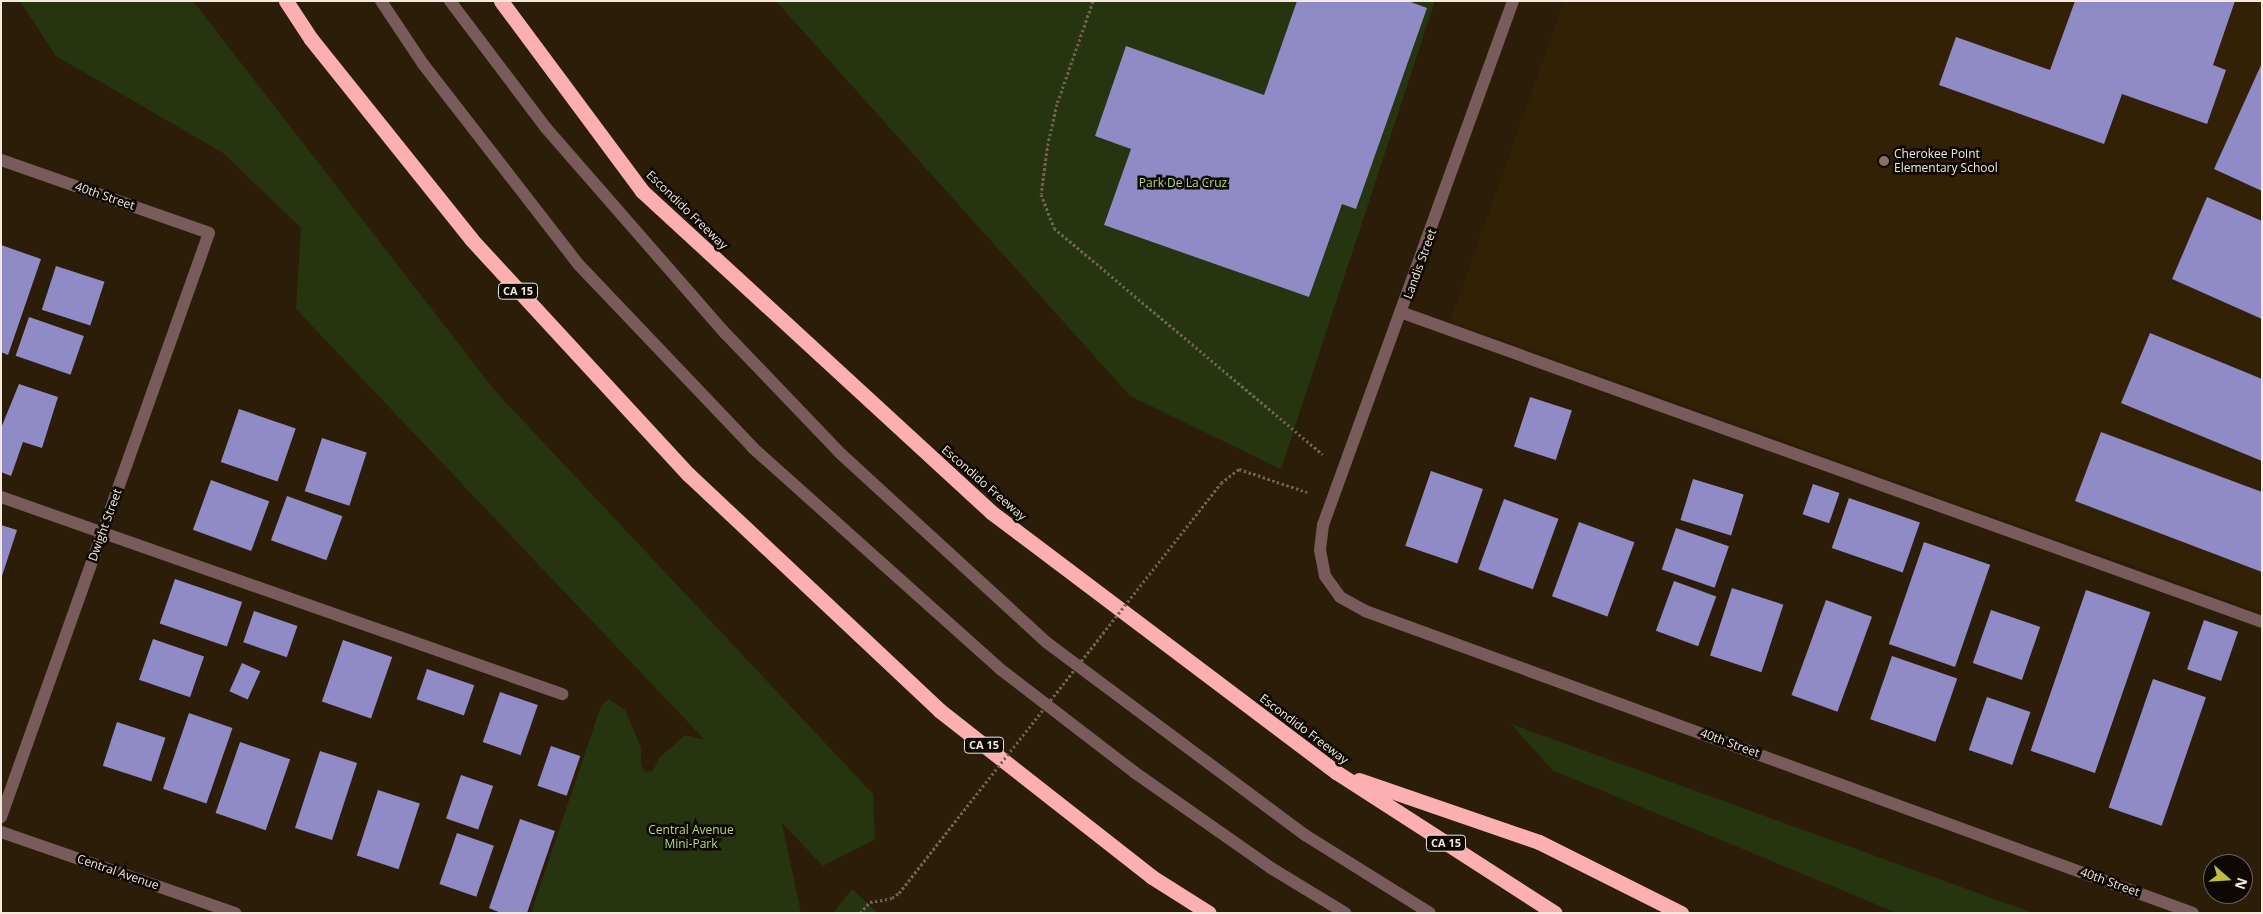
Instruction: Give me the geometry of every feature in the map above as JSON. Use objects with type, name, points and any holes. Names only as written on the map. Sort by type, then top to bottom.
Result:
[{"type":"highway","name":"CA 15","points":[[286,1],[312,40],[471,240],[688,474],[939,710],[1152,877],[1209,913]]},
{"type":"highway","name":"Escondido Freeway","points":[[501,1],[642,191],[990,512],[1336,772],[1555,913]]},
{"type":"highway","points":[[1336,772],[1539,842],[1681,913]]},
{"type":"street","points":[[381,1],[423,64],[579,265],[753,448],[1000,669],[1142,778],[1271,868],[1345,913]]},
{"type":"street","points":[[450,1],[546,128],[726,334],[841,454],[1046,642],[1305,835],[1430,913]]},
{"type":"street","name":"Landis Street","points":[[1323,525],[1403,313],[1514,1]]},
{"type":"street","name":"40th Street","points":[[1,160],[209,233]]},
{"type":"street","name":"Dwight Street","points":[[1,817],[209,233]]},
{"type":"street","points":[[1403,313],[2262,622]]},
{"type":"street","points":[[1,497],[562,694]]},
{"type":"street","name":"40th Street","points":[[1323,525],[1320,550],[1325,576],[1340,597],[1365,611],[2193,913]]},
{"type":"street","name":"Central Avenue","points":[[1,832],[235,913]]},
{"type":"path","points":[[1093,1],[1057,104],[1048,143],[1041,194],[1054,228],[1344,472]]},
{"type":"path","points":[[860,913],[870,902],[892,898],[899,893],[1222,483],[1239,469],[1332,501]]},
{"type":"shaded area","name":"Cherokee Point Elementary School","points":[[1564,1],[2262,1],[2262,612],[1450,321]]},
{"type":"green space","name":"Central Avenue Mini-Park","points":[[20,1],[193,1],[496,392],[873,794],[875,839],[823,866],[782,823],[801,913],[531,913],[601,706],[609,699],[625,710],[641,747],[641,765],[645,772],[653,771],[659,758],[685,735],[705,740],[296,309],[301,228],[223,153],[56,56]]},
{"type":"green space","name":"Park De La Cruz","points":[[776,1],[1435,1],[1281,469],[1130,396]]},
{"type":"green space","points":[[1511,724],[2033,913],[1897,913],[1552,770]]},
{"type":"green space","points":[[852,889],[878,913],[833,913]]},
{"type":"building","points":[[1297,1],[1408,1],[1427,8],[1356,209],[1342,204],[1309,297],[1104,225],[1131,149],[1095,136],[1126,46],[1264,95]]},
{"type":"building","points":[[2075,1],[2235,1],[2213,65],[2226,70],[2207,124],[2122,94],[2104,144],[1939,85],[1956,37],[2050,70]]},
{"type":"building","points":[[2262,63],[2262,191],[2214,169]]},
{"type":"building","points":[[2207,197],[2262,221],[2262,319],[2172,279]]},
{"type":"building","points":[[1,245],[41,259],[8,355],[1,352]]},
{"type":"building","points":[[56,266],[105,282],[90,326],[42,310]]},
{"type":"building","points":[[29,317],[84,336],[70,375],[16,356]]},
{"type":"building","points":[[2150,333],[2262,379],[2262,461],[2121,403]]},
{"type":"building","points":[[19,384],[58,397],[42,448],[23,442],[11,476],[1,472],[1,428]]},
{"type":"building","points":[[1530,397],[1572,411],[1556,460],[1514,446]]},
{"type":"building","points":[[239,409],[296,429],[277,481],[221,462]]},
{"type":"building","points":[[2101,432],[2262,492],[2262,572],[2075,501]]},
{"type":"building","points":[[322,438],[367,453],[349,506],[305,491]]},
{"type":"building","points":[[1431,471],[1483,489],[1457,564],[1405,546]]},
{"type":"building","points":[[1693,479],[1744,494],[1731,536],[1680,520]]},
{"type":"building","points":[[211,480],[269,501],[251,551],[193,530]]},
{"type":"building","points":[[1813,484],[1839,493],[1829,523],[1803,514]]},
{"type":"building","points":[[287,496],[342,516],[326,560],[271,540]]},
{"type":"building","points":[[1849,498],[1920,522],[1903,573],[1832,548]]},
{"type":"building","points":[[1504,499],[1559,519],[1533,589],[1478,569]]},
{"type":"building","points":[[1579,522],[1634,542],[1607,616],[1552,596]]},
{"type":"building","points":[[1,525],[17,530],[2,576],[1,576]]},
{"type":"building","points":[[1676,528],[1729,546],[1715,588],[1662,570]]},
{"type":"building","points":[[1924,542],[1990,565],[1955,667],[1889,644]]},
{"type":"building","points":[[175,579],[242,602],[227,647],[160,623]]},
{"type":"building","points":[[1674,581],[1716,596],[1698,646],[1656,631]]},
{"type":"building","points":[[1732,588],[1783,605],[1761,672],[1710,656]]},
{"type":"building","points":[[2086,590],[2150,612],[2095,773],[2031,751]]},
{"type":"building","points":[[1826,600],[1872,617],[1838,712],[1791,695]]},
{"type":"building","points":[[1991,610],[2040,627],[2022,680],[1973,663]]},
{"type":"building","points":[[254,611],[297,626],[287,657],[243,642]]},
{"type":"building","points":[[2204,620],[2238,632],[2221,681],[2187,669]]},
{"type":"building","points":[[153,639],[204,657],[190,697],[139,680]]},
{"type":"building","points":[[343,640],[392,657],[371,718],[322,701]]},
{"type":"building","points":[[1892,656],[1957,678],[1935,742],[1870,719]]},
{"type":"building","points":[[242,663],[260,671],[248,699],[229,691]]},
{"type":"building","points":[[427,669],[474,685],[464,716],[417,699]]},
{"type":"building","points":[[2153,679],[2206,697],[2162,826],[2109,808]]},
{"type":"building","points":[[500,692],[538,705],[521,755],[483,742]]},
{"type":"building","points":[[1987,697],[2030,712],[2012,765],[1969,750]]},
{"type":"building","points":[[189,713],[232,728],[206,804],[163,789]]},
{"type":"building","points":[[117,722],[166,738],[151,782],[103,766]]},
{"type":"building","points":[[240,742],[290,759],[266,830],[216,813]]},
{"type":"building","points":[[551,746],[580,756],[567,796],[537,786]]},
{"type":"building","points":[[320,751],[357,763],[332,840],[295,828]]},
{"type":"building","points":[[461,775],[493,786],[478,830],[446,818]]},
{"type":"building","points":[[378,790],[420,804],[399,869],[357,856]]},
{"type":"building","points":[[520,819],[555,831],[527,913],[501,913],[489,908]]},
{"type":"building","points":[[457,833],[494,846],[476,897],[439,884]]},
{"type":"place","name":"Cherokee Point Elementary School","points":[[1884,161]]}]
